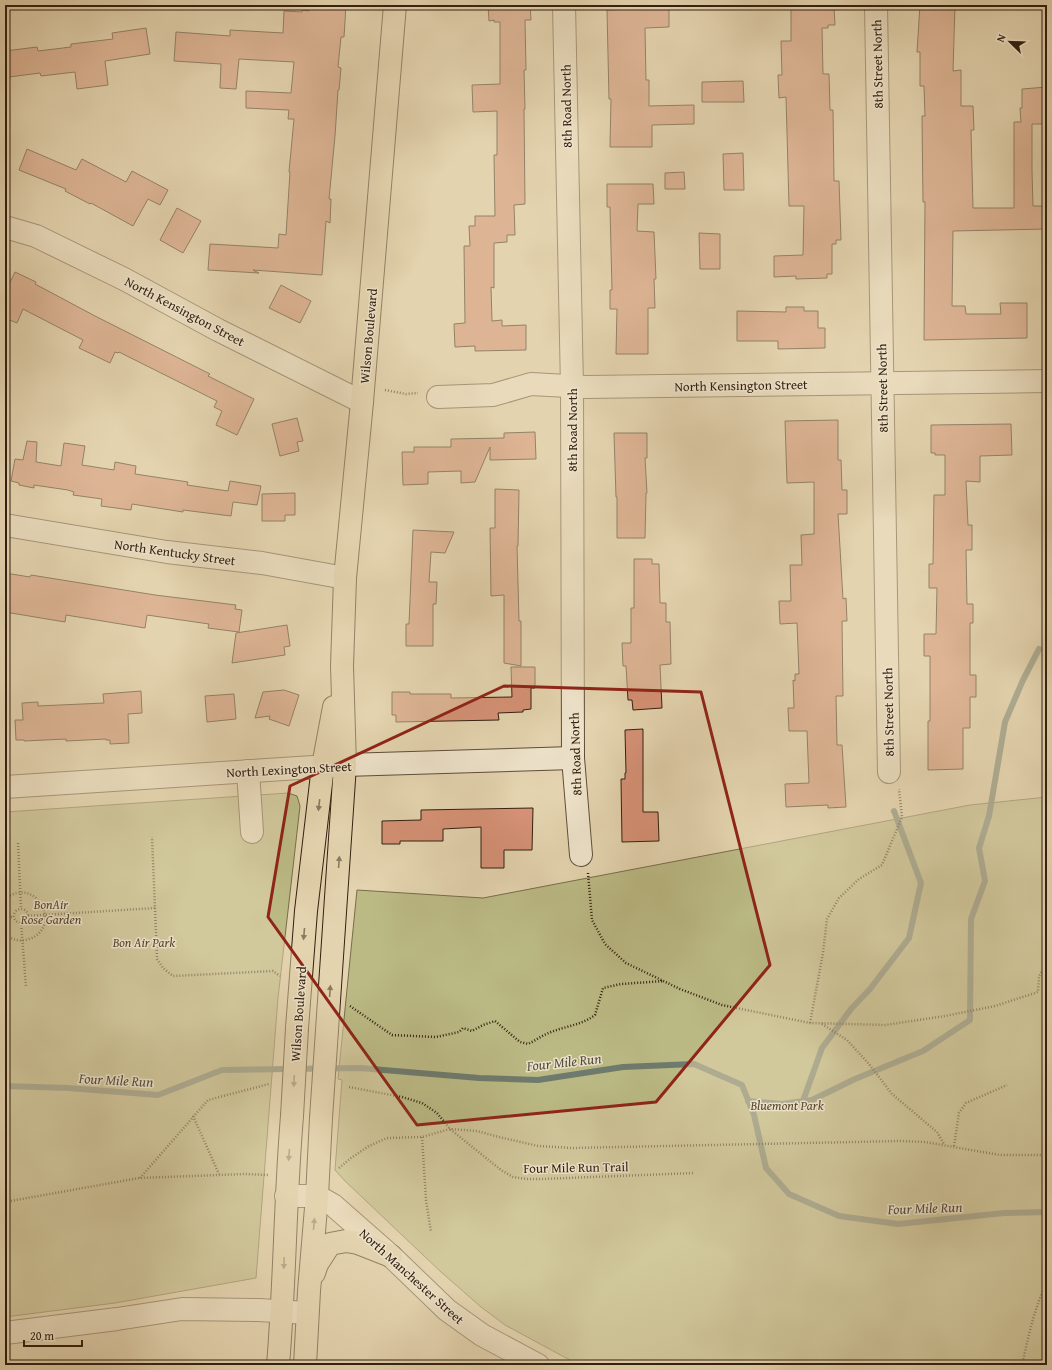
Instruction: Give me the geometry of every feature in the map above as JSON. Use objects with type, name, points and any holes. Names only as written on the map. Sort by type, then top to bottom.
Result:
[{"type":"main road","name":"Wilson Boulevard","points":[[305,1365],[307,1313],[317,1196],[345,765],[342,666],[345,578],[362,402],[395,5]]},
{"type":"main road","name":"Wilson Boulevard","points":[[278,1365],[283,1312],[286,1196],[306,911],[323,766],[342,666]]},
{"type":"main road","points":[[309,1291],[317,1264],[330,1244],[346,1241],[352,1242],[391,1256]]},
{"type":"street","name":"8th Road North","points":[[564,5],[572,387],[574,758],[581,855]]},
{"type":"street","name":"8th Street North","points":[[876,5],[889,772]]},
{"type":"street","name":"North Kensington Street","points":[[5,227],[36,236],[124,279],[218,330],[362,402]]},
{"type":"street","name":"North Kensington Street","points":[[438,396],[493,395],[531,384],[572,387],[1047,381]]},
{"type":"street","name":"North Kentucky Street","points":[[5,525],[167,552],[262,563],[345,578]]},
{"type":"street","name":"North Lexington Street","points":[[5,786],[323,766],[574,758]]},
{"type":"street","points":[[248,771],[252,832]]},
{"type":"street","points":[[286,1196],[317,1196]]},
{"type":"street","name":"North Manchester Street","points":[[317,1196],[333,1205],[391,1256],[460,1321],[538,1365]]},
{"type":"street","points":[[5,1332],[117,1319],[182,1309],[307,1313]]},
{"type":"path","points":[[385,390],[406,394]]},
{"type":"path","points":[[810,1023],[823,953],[827,919],[839,898],[859,879],[882,865],[902,818],[899,788],[894,777],[889,772]]},
{"type":"path","points":[[152,837],[157,959],[163,968],[173,976],[273,971],[282,978]]},
{"type":"path","points":[[18,843],[21,908]]},
{"type":"path","points":[[581,855],[587,861],[592,920],[605,944],[626,963],[664,981],[722,1005],[810,1023],[885,1025],[946,1016],[995,1006],[1038,992],[1039,976],[1047,963]]},
{"type":"path","points":[[5,899],[20,892],[29,894],[37,899],[43,906],[45,915],[43,926],[39,932],[30,939],[23,941],[15,940],[5,934]]},
{"type":"path","points":[[21,908],[15,911],[14,917],[16,921],[21,922],[26,920],[28,916],[155,908]]},
{"type":"path","points":[[21,908],[25,910],[28,916]]},
{"type":"path","points":[[5,917],[14,917]]},
{"type":"path","points":[[21,922],[26,987]]},
{"type":"path","points":[[346,1004],[392,1035],[436,1037],[459,1032],[463,1028],[472,1031],[482,1025],[495,1021],[520,1042],[528,1044],[550,1032],[577,1025],[591,1018],[595,1015],[603,988],[621,984],[664,981]]},
{"type":"path","points":[[822,1023],[847,1040],[869,1064],[892,1094],[937,1132],[944,1145]]},
{"type":"path","points":[[139,1178],[208,1100],[269,1084]]},
{"type":"path","points":[[954,1146],[959,1113],[966,1103],[1007,1085]]},
{"type":"path","name":"Four Mile Run Trail","points":[[349,1087],[402,1097],[422,1103],[437,1113],[450,1129],[489,1162],[513,1177],[542,1179],[694,1173]]},
{"type":"path","points":[[193,1116],[219,1174]]},
{"type":"path","points":[[335,1170],[342,1167],[351,1158],[369,1146],[387,1138],[422,1137],[450,1129],[477,1131],[538,1146],[573,1148],[900,1141],[954,1146],[1000,1155],[1047,1155]]},
{"type":"path","points":[[422,1137],[426,1200],[431,1232]]},
{"type":"path","points":[[5,1202],[139,1178],[219,1174],[269,1175]]},
{"type":"path","points":[[1022,1365],[1031,1328],[1043,1290],[1047,1283]]},
{"type":"highlighted area","points":[[504,686],[701,692],[770,965],[656,1102],[417,1125],[268,917],[290,786]]},
{"type":"green space","name":"Bon Air Park","points":[[288,793],[297,796],[300,806],[278,998],[256,1278],[115,1303],[5,1317],[5,812]]},
{"type":"green space","name":"Bluemont Park","points":[[1047,797],[1047,1365],[579,1365],[505,1325],[481,1307],[441,1272],[335,1170],[342,1080],[338,1079],[357,890],[483,898],[970,805]]},
{"type":"building","points":[[331,5],[346,5],[344,37],[341,37],[338,67],[341,68],[329,199],[331,199],[330,223],[326,221],[322,275],[253,270],[259,273],[208,270],[210,244],[278,248],[279,234],[286,235],[289,172],[294,119],[288,119],[289,110],[246,108],[246,91],[291,93],[294,62],[239,59],[236,89],[220,88],[221,64],[174,61],[176,32],[230,36],[230,30],[283,33],[284,11],[302,12],[302,10],[309,11],[312,7],[331,8]]},
{"type":"building","points":[[530,5],[531,20],[525,20],[525,204],[514,205],[515,235],[507,235],[507,242],[494,243],[494,288],[491,287],[492,321],[502,320],[502,326],[526,325],[526,350],[475,351],[475,346],[455,347],[454,324],[465,323],[464,246],[470,246],[469,226],[475,226],[475,216],[495,216],[494,155],[497,155],[497,111],[473,112],[472,85],[500,84],[500,22],[494,22],[494,20],[489,21],[488,6]]},
{"type":"building","points":[[827,5],[827,7],[834,7],[835,25],[828,25],[828,28],[822,28],[823,74],[829,74],[830,110],[833,110],[834,181],[839,181],[841,240],[836,240],[836,244],[832,244],[832,274],[827,274],[827,278],[796,279],[796,276],[774,277],[774,256],[803,255],[804,206],[789,206],[786,97],[779,98],[778,75],[782,75],[781,41],[791,41],[791,6]]},
{"type":"building","points":[[920,5],[955,5],[953,71],[961,70],[961,106],[973,106],[974,130],[971,130],[973,208],[1014,208],[1014,122],[1021,122],[1020,108],[1022,108],[1022,89],[1047,87],[1047,124],[1032,124],[1032,171],[1033,206],[1047,206],[1047,229],[953,231],[952,306],[965,306],[966,314],[1001,314],[1000,303],[1027,303],[1027,338],[924,340],[925,202],[923,202],[922,116],[925,116],[924,86],[920,86],[920,52],[917,52]]},
{"type":"building","points":[[669,7],[669,27],[645,28],[646,80],[649,80],[649,106],[694,105],[694,124],[652,125],[652,147],[610,147],[611,99],[609,99],[607,10]]},
{"type":"building","points":[[146,28],[150,54],[105,61],[108,85],[77,89],[75,72],[41,76],[40,73],[9,77],[5,51],[37,47],[38,51],[71,47],[71,44],[113,39],[112,33]]},
{"type":"building","points":[[743,81],[744,102],[702,102],[702,82]]},
{"type":"building","points":[[27,149],[76,170],[82,159],[126,182],[132,171],[168,190],[160,205],[148,199],[133,226],[91,203],[90,204],[65,191],[66,189],[19,170]]},
{"type":"building","points":[[743,153],[744,190],[724,190],[723,154]]},
{"type":"building","points":[[684,172],[685,189],[665,189],[665,173]]},
{"type":"building","points":[[607,184],[653,184],[654,204],[638,204],[637,231],[654,232],[656,279],[654,279],[655,308],[648,308],[648,354],[616,354],[617,309],[610,309],[610,290],[612,290],[610,207],[607,207]]},
{"type":"building","points":[[177,208],[201,221],[183,253],[160,240]]},
{"type":"building","points":[[699,233],[720,234],[720,269],[700,269]]},
{"type":"building","points":[[15,272],[36,282],[35,284],[95,316],[210,374],[208,376],[254,399],[237,435],[216,425],[222,411],[214,407],[217,401],[119,352],[115,352],[110,363],[79,348],[83,340],[23,309],[17,323],[5,318],[5,293]]},
{"type":"building","points":[[281,285],[311,301],[300,323],[269,308]]},
{"type":"building","points":[[786,307],[804,307],[804,311],[818,311],[818,328],[825,328],[825,348],[778,349],[778,341],[737,341],[737,311],[786,312]]},
{"type":"building","points":[[297,418],[303,441],[297,442],[299,451],[280,456],[272,424]]},
{"type":"building","points":[[838,420],[838,460],[841,460],[842,490],[847,490],[847,514],[838,514],[843,599],[846,598],[847,621],[842,621],[843,696],[836,696],[837,745],[842,745],[846,807],[828,808],[828,805],[786,807],[785,784],[809,783],[807,731],[789,731],[788,708],[794,708],[793,680],[795,681],[795,674],[799,674],[797,623],[780,624],[779,601],[791,601],[790,565],[802,565],[801,535],[814,534],[814,482],[787,483],[785,421]]},
{"type":"building","points":[[1011,424],[1012,455],[980,456],[980,482],[966,481],[968,525],[972,525],[972,550],[966,550],[967,604],[973,604],[973,623],[970,623],[970,675],[976,675],[976,697],[970,697],[970,728],[963,728],[963,769],[928,770],[930,656],[924,656],[924,634],[936,634],[937,588],[929,588],[929,564],[933,564],[934,495],[945,495],[945,455],[935,455],[935,453],[931,453],[931,425]]},
{"type":"building","points":[[535,432],[536,459],[490,460],[490,447],[475,482],[461,483],[461,471],[428,472],[428,484],[403,485],[402,452],[414,452],[414,447],[451,447],[451,439],[504,438],[504,433]]},
{"type":"building","points":[[614,433],[647,433],[647,458],[645,458],[647,493],[645,538],[617,538]]},
{"type":"building","points":[[27,441],[37,442],[36,462],[61,466],[64,443],[85,446],[82,465],[114,470],[115,462],[136,466],[135,474],[188,482],[187,485],[228,491],[230,481],[261,486],[257,505],[233,502],[231,516],[183,510],[183,512],[132,504],[131,510],[101,506],[102,499],[73,495],[74,492],[68,490],[34,485],[34,488],[19,485],[19,483],[11,481],[15,459],[23,460]]},
{"type":"building","points":[[495,489],[519,490],[517,546],[519,621],[521,621],[521,666],[504,663],[504,595],[491,596],[490,528],[495,528]]},
{"type":"building","points":[[295,493],[295,515],[285,515],[285,521],[262,521],[262,494]]},
{"type":"building","points":[[413,530],[454,532],[445,553],[431,552],[429,582],[437,582],[436,604],[433,604],[433,646],[406,646],[406,624],[409,624]]},
{"type":"building","points":[[634,559],[652,559],[652,564],[659,564],[660,603],[666,603],[666,622],[670,622],[671,664],[660,665],[662,708],[633,710],[632,700],[628,700],[626,666],[623,666],[622,643],[631,643],[631,608],[634,608]]},
{"type":"building","points":[[5,573],[30,577],[31,575],[155,595],[236,605],[235,609],[242,610],[239,632],[208,628],[209,624],[147,615],[145,628],[66,615],[65,622],[5,612]]},
{"type":"building","points":[[287,625],[290,646],[284,647],[285,655],[232,663],[236,633]]},
{"type":"building","points":[[511,667],[535,667],[535,688],[531,688],[531,709],[523,710],[523,712],[498,713],[499,720],[396,722],[396,715],[392,715],[392,692],[410,692],[410,694],[451,694],[451,698],[512,697]]},
{"type":"building","points":[[284,690],[299,695],[289,726],[269,719],[270,716],[255,718],[263,692]]},
{"type":"building","points":[[141,691],[142,713],[128,714],[129,743],[110,744],[110,740],[106,739],[66,741],[66,739],[16,740],[15,720],[23,720],[22,703],[38,702],[38,706],[104,703],[103,694]]},
{"type":"building","points":[[234,694],[236,719],[207,722],[205,696]]},
{"type":"building","points":[[643,729],[643,812],[658,812],[659,841],[622,842],[621,779],[625,779],[626,773],[625,730]]},
{"type":"building","points":[[533,808],[532,850],[504,850],[504,868],[481,868],[481,827],[443,829],[443,841],[400,841],[400,844],[382,844],[382,821],[421,820],[421,810]]},
{"type":"waterway","points":[[748,1101],[782,1104],[812,1100],[855,1079],[923,1051],[970,1020],[971,919],[985,881],[979,848],[989,816],[1005,722],[1023,680],[1039,649]]},
{"type":"waterway","points":[[803,1101],[822,1048],[851,1009],[870,989],[909,938],[921,883],[894,811]]},
{"type":"waterway","name":"Four Mile Run","points":[[5,1086],[68,1088],[158,1095],[222,1070],[360,1068],[479,1078],[538,1080],[623,1067],[694,1064],[742,1085],[754,1115],[766,1168],[789,1194],[839,1216],[898,1224],[1004,1213],[1047,1212]]},
{"type":"park label","name":"BonAir Rose Garden","points":[[51,912]]}]
